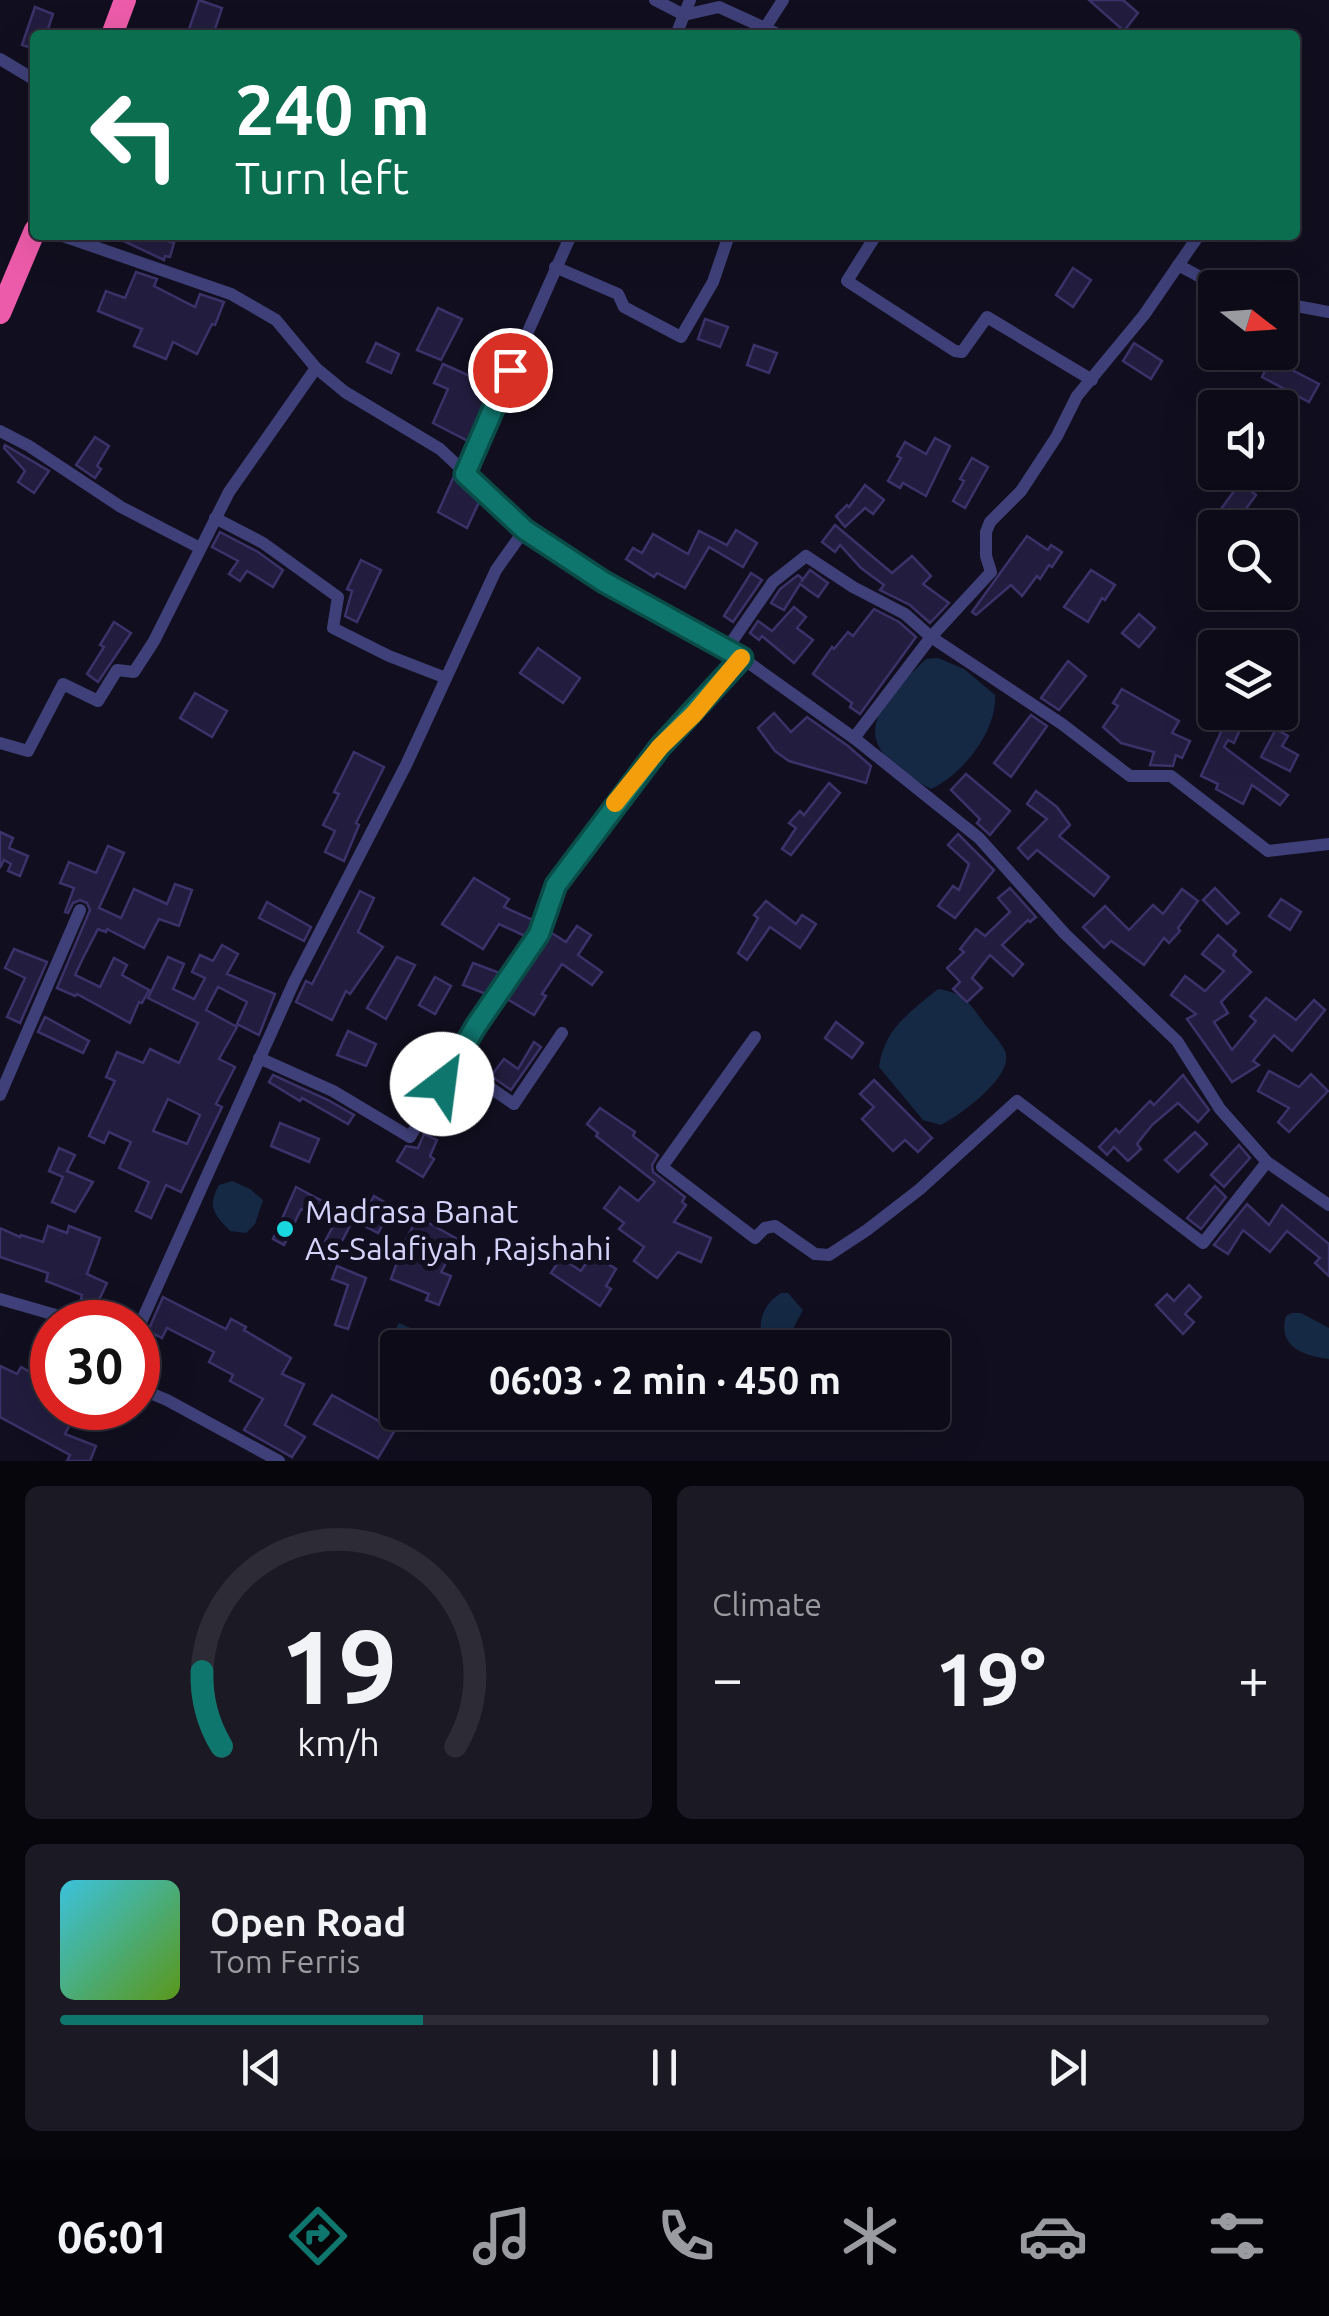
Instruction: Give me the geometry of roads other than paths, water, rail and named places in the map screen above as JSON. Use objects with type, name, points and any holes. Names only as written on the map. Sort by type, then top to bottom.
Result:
[{"type":"highway","points":[[114,30],[125,0]]},
{"type":"highway","points":[[0,313],[31,240]]},
{"type":"street","points":[[655,0],[684,14],[719,7],[769,30]]},
{"type":"street","points":[[678,30],[690,0]]},
{"type":"street","points":[[765,28],[782,0]]},
{"type":"street","points":[[0,59],[30,77]]},
{"type":"street","points":[[74,240],[231,294],[276,320],[316,368],[345,392],[440,450],[525,530],[604,582],[742,658],[854,738],[979,838],[1065,934],[1178,1041],[1220,1109],[1267,1162],[1329,1205]]},
{"type":"street","points":[[465,474],[568,240]]},
{"type":"street","points":[[555,267],[618,294],[624,307],[681,337],[713,282],[726,240]]},
{"type":"street","points":[[873,240],[847,281],[955,351],[962,352],[986,317],[1092,380]]},
{"type":"street","points":[[854,738],[931,637],[991,572],[986,544],[990,522],[1020,491],[1057,436],[1076,396],[1144,316],[1196,240]]},
{"type":"street","points":[[1178,265],[1198,276]]},
{"type":"street","points":[[1298,307],[1329,312]]},
{"type":"street","points":[[0,743],[28,751],[63,684],[98,701],[117,670],[134,672],[154,641],[229,492],[316,368]]},
{"type":"street","points":[[0,432],[121,507],[200,548]]},
{"type":"street","points":[[216,518],[263,544],[338,597],[333,628],[446,678]]},
{"type":"street","points":[[151,1300],[258,1058],[496,570],[525,530]]},
{"type":"street","points":[[726,650],[773,582],[806,556],[853,588],[906,614],[931,637],[1062,724],[1130,776],[1171,776],[1268,851],[1329,844]]},
{"type":"street","points":[[258,1058],[334,1091],[410,1138],[539,934],[556,885],[660,747],[742,658]]},
{"type":"street","points":[[0,1094],[80,910]]},
{"type":"street","points":[[454,1063],[514,1104],[562,1033]]},
{"type":"street","points":[[755,1037],[662,1167],[755,1238],[765,1228],[776,1226],[815,1254],[829,1255],[867,1230],[1016,1101],[1203,1243],[1267,1162]]},
{"type":"street","points":[[0,1300],[30,1308]]},
{"type":"street","points":[[160,1397],[280,1461]]},
{"type":"water","points":[[938,658],[964,669],[995,695],[990,723],[976,750],[955,773],[931,789],[887,758],[877,743],[875,728],[890,697],[906,679],[926,659]]},
{"type":"water","points":[[938,989],[968,1002],[1003,1047],[1006,1061],[984,1094],[941,1125],[923,1120],[879,1067],[892,1032]]},
{"type":"water","points":[[232,1181],[263,1200],[255,1224],[246,1233],[230,1231],[214,1210],[213,1199],[219,1185]]},
{"type":"water","points":[[788,1293],[803,1310],[792,1330],[761,1330],[762,1316],[771,1301]]},
{"type":"water","points":[[1301,1313],[1329,1328],[1329,1359],[1302,1352],[1289,1342],[1284,1326],[1286,1316]]},
{"type":"water","points":[[399,1323],[415,1330],[395,1330]]},
{"type":"place","name":"Madrasa Banat As-Salafiyah ,Rajshahi","points":[[285,1229]]}]
